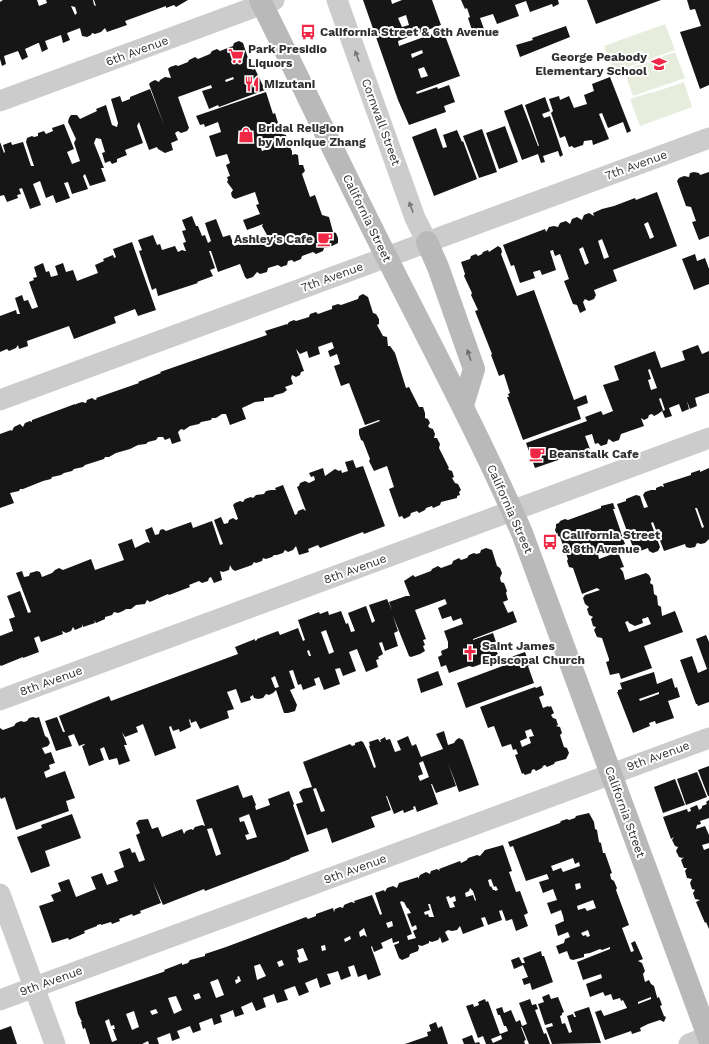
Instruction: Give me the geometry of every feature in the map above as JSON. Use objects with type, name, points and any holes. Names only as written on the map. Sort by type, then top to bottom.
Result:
[{"type":"main road","name":"California Street","points":[[265,1],[386,257],[463,405],[522,533],[611,774],[704,1039]]},
{"type":"main road","points":[[427,242],[438,267],[474,368],[463,405]]},
{"type":"street","name":"Cornwall Street","points":[[337,0],[415,218],[427,242]]},
{"type":"street","name":"6th Avenue","points":[[0,101],[265,1]]},
{"type":"street","name":"7th Avenue","points":[[0,400],[709,138]]},
{"type":"street","name":"8th Avenue","points":[[0,700],[709,438]]},
{"type":"street","name":"9th Avenue","points":[[0,1000],[709,738]]},
{"type":"street","points":[[0,894],[55,1044]]},
{"type":"green space","points":[[665,24],[675,50],[614,72],[604,46]]},
{"type":"green space","points":[[675,52],[685,78],[633,96],[624,70]]},
{"type":"green space","points":[[684,82],[692,107],[640,126],[630,99]]},
{"type":"building","points":[[3,0],[37,0],[39,6],[47,3],[46,0],[93,0],[94,5],[96,6],[94,0],[188,0],[176,7],[174,5],[166,8],[166,6],[125,21],[127,25],[107,32],[105,28],[101,32],[95,34],[92,33],[87,37],[82,36],[80,28],[67,33],[70,40],[63,43],[61,35],[45,41],[48,49],[42,52],[39,43],[25,49],[28,57],[22,60],[18,51],[4,56],[6,64],[2,66],[0,59],[0,2]],"holes":[[[71,6],[75,7],[77,13],[75,15]]]},
{"type":"building","points":[[363,0],[391,0],[392,4],[402,0],[432,0],[441,25],[398,41],[399,46],[443,30],[460,76],[416,92],[417,94],[437,87],[438,89],[449,85],[455,102],[444,106],[446,112],[409,125],[398,100]],"holes":[[[406,15],[409,25],[402,27],[398,18]],[[422,50],[423,53],[412,58],[411,54]],[[424,67],[428,76],[421,78],[418,69]]]},
{"type":"building","points":[[461,0],[558,0],[559,4],[553,7],[552,4],[530,12],[526,1],[515,5],[519,16],[497,24],[493,14],[480,18],[484,29],[473,33],[468,18],[470,17],[467,8],[465,9]]},
{"type":"building","points":[[587,0],[661,0],[596,24]]},
{"type":"building","points":[[687,0],[709,0],[709,85],[700,89],[680,32],[701,26],[695,9],[690,10]]},
{"type":"building","points":[[566,26],[570,37],[520,57],[516,45],[533,40],[532,38]]},
{"type":"building","points":[[239,41],[243,43],[248,58],[251,60],[253,66],[252,70],[255,69],[265,90],[219,107],[218,105],[209,109],[202,91],[212,88],[211,85],[178,97],[189,128],[187,131],[181,133],[178,131],[175,133],[178,140],[171,143],[173,150],[165,153],[157,147],[149,150],[139,122],[137,126],[143,143],[125,150],[127,155],[117,159],[117,162],[112,164],[110,161],[105,163],[102,153],[105,152],[101,139],[96,138],[94,143],[104,168],[101,168],[106,181],[90,186],[85,174],[83,176],[88,189],[72,194],[68,182],[64,183],[70,198],[56,203],[53,195],[46,198],[40,181],[33,184],[41,205],[30,209],[22,188],[19,189],[21,194],[17,195],[18,198],[7,202],[4,195],[0,196],[0,142],[4,153],[3,145],[11,142],[12,145],[23,142],[31,166],[34,166],[26,142],[27,138],[38,136],[38,133],[44,131],[46,134],[53,131],[52,128],[64,124],[74,149],[67,152],[72,164],[80,161],[74,143],[76,139],[68,122],[71,115],[77,115],[80,119],[97,111],[96,109],[106,105],[112,125],[117,127],[118,123],[111,99],[120,96],[122,102],[150,89],[164,125],[149,84],[155,80],[159,82],[165,77],[171,78],[168,69],[170,67],[188,62],[195,57],[198,59],[217,49],[220,51],[233,46],[234,43]],"holes":[[[233,77],[234,79],[226,82],[225,80]]]},
{"type":"building","points":[[610,77],[631,131],[627,133],[623,122],[608,128],[602,113],[599,114],[609,139],[593,145],[592,140],[584,141],[583,145],[574,148],[572,146],[569,147],[565,136],[560,138],[551,113],[553,111],[549,99],[559,96],[560,100],[569,96],[574,108],[587,104],[584,95],[594,91],[592,84]]},
{"type":"building","points":[[266,92],[273,114],[275,113],[278,123],[276,124],[278,127],[279,126],[282,134],[286,135],[292,155],[298,155],[299,165],[303,165],[305,171],[302,174],[310,197],[315,195],[322,215],[329,217],[333,232],[336,233],[338,238],[338,243],[324,248],[323,251],[316,254],[313,252],[302,256],[301,259],[294,262],[292,260],[288,261],[287,265],[281,267],[278,265],[268,268],[267,272],[260,274],[257,272],[253,277],[247,279],[240,264],[218,272],[211,251],[209,251],[215,268],[210,270],[213,276],[197,282],[198,283],[158,296],[156,288],[152,290],[139,251],[142,250],[138,240],[153,235],[157,245],[160,244],[162,250],[175,246],[178,252],[182,250],[186,251],[183,243],[186,242],[182,231],[186,230],[182,220],[192,216],[196,226],[198,226],[202,236],[205,235],[208,243],[211,241],[205,223],[216,219],[223,237],[230,235],[234,246],[267,235],[262,226],[263,224],[247,230],[243,220],[260,214],[256,205],[259,204],[255,192],[235,199],[232,197],[231,193],[233,190],[227,182],[227,177],[230,176],[226,165],[230,163],[227,154],[216,157],[209,136],[221,132],[218,122],[205,127],[204,124],[200,125],[196,116]],"holes":[[[263,141],[267,149],[262,151],[259,143]]]},
{"type":"building","points":[[545,97],[550,111],[542,114],[544,118],[550,116],[563,155],[560,157],[558,151],[543,156],[545,162],[541,163],[538,154],[522,160],[504,111],[522,104],[539,146],[525,105]]},
{"type":"building","points":[[505,126],[518,162],[499,169],[486,133]]},
{"type":"building","points":[[436,128],[443,148],[447,147],[443,135],[457,130],[462,142],[463,141],[477,179],[434,196],[412,137]]},
{"type":"building","points":[[482,129],[497,172],[479,178],[463,136]]},
{"type":"building","points":[[709,172],[709,236],[699,240],[692,222],[696,221],[691,207],[686,206],[677,181],[679,178],[684,176],[689,177],[690,173],[699,173],[700,175]]},
{"type":"building","points":[[657,192],[677,246],[613,270],[617,281],[594,290],[596,295],[594,299],[589,301],[585,299],[583,302],[586,310],[580,313],[577,305],[573,304],[564,281],[569,279],[560,254],[555,256],[553,250],[550,251],[556,270],[542,275],[540,270],[533,272],[535,278],[520,283],[514,265],[511,266],[503,245],[545,229],[546,232],[549,227],[558,227],[560,223],[566,221],[570,224],[572,219],[577,217],[582,220],[584,215],[589,213],[594,216],[593,213],[602,209],[635,198],[636,200]],"holes":[[[648,222],[654,237],[650,239],[644,224]],[[602,239],[609,257],[604,259],[598,241]],[[583,247],[589,263],[585,265],[579,249]]]},
{"type":"building","points":[[132,242],[156,310],[138,316],[135,309],[114,317],[116,323],[74,339],[69,326],[27,341],[28,346],[19,349],[18,345],[16,348],[9,351],[7,349],[0,352],[0,316],[16,310],[17,314],[20,314],[15,298],[22,295],[24,301],[28,300],[32,309],[38,307],[29,282],[34,280],[33,278],[37,277],[34,267],[43,263],[46,272],[49,271],[51,277],[58,275],[55,266],[63,263],[66,272],[73,270],[77,281],[98,273],[95,265],[104,261],[103,259],[113,255],[114,258],[116,257],[113,249]]},
{"type":"building","points":[[498,246],[501,248],[501,254],[517,296],[534,290],[574,400],[586,395],[588,403],[577,407],[581,419],[523,440],[507,397],[509,397],[508,394],[510,393],[504,374],[499,376],[475,311],[478,310],[464,276],[465,274],[461,262],[470,259],[471,256],[476,254],[478,256],[488,250],[489,252]]},
{"type":"building","points":[[695,254],[697,261],[705,258],[709,269],[709,284],[694,290],[682,259]]},
{"type":"building","points":[[363,294],[368,297],[373,313],[376,314],[379,319],[379,324],[377,325],[383,336],[387,337],[388,346],[390,346],[395,353],[406,388],[409,387],[419,407],[423,407],[425,418],[428,419],[430,423],[428,426],[433,429],[435,434],[434,438],[437,438],[440,444],[439,448],[448,468],[452,471],[454,477],[452,478],[461,490],[459,492],[460,495],[457,496],[457,498],[441,502],[440,505],[433,508],[432,506],[426,508],[419,513],[417,511],[411,513],[410,516],[404,519],[402,516],[399,517],[389,489],[394,487],[387,466],[374,471],[359,434],[359,429],[380,421],[379,420],[365,425],[349,383],[341,386],[334,366],[340,364],[337,354],[330,357],[328,351],[334,348],[332,342],[318,347],[320,354],[309,358],[307,351],[300,354],[296,349],[304,371],[296,377],[292,375],[291,378],[293,384],[285,387],[287,390],[283,393],[273,397],[264,398],[264,401],[255,402],[242,408],[246,419],[230,425],[226,414],[222,414],[216,418],[212,418],[211,420],[190,426],[184,430],[181,429],[178,432],[181,441],[172,444],[170,438],[165,440],[163,437],[158,437],[156,440],[146,444],[138,445],[83,467],[52,477],[51,479],[20,489],[19,491],[10,493],[14,503],[0,508],[0,434],[11,430],[12,431],[14,427],[20,424],[23,427],[25,423],[30,421],[32,422],[32,420],[75,404],[76,405],[82,402],[86,403],[87,400],[92,398],[95,400],[97,399],[96,398],[139,383],[138,382],[161,373],[160,372],[267,335],[265,331],[287,325],[289,322],[294,320],[296,321],[309,317],[310,314],[316,312],[318,314],[332,309],[332,306],[338,304],[341,305],[358,299],[359,296]]},
{"type":"building","points":[[698,345],[702,354],[709,351],[709,393],[695,398],[697,406],[690,409],[687,401],[689,409],[682,412],[679,404],[669,408],[672,416],[665,418],[662,411],[654,416],[652,414],[649,415],[648,418],[644,420],[641,418],[644,426],[621,434],[619,440],[613,442],[609,439],[607,444],[601,446],[598,443],[595,444],[592,434],[585,436],[590,449],[535,468],[526,443],[587,421],[585,417],[601,411],[603,415],[613,411],[603,385],[619,380],[614,366],[655,351],[661,368],[685,360],[682,351]],"holes":[[[650,369],[657,388],[651,390],[648,380],[651,379],[648,370]],[[661,398],[665,410],[662,411],[663,410],[659,399]]]},
{"type":"building","points":[[353,460],[356,468],[363,466],[385,526],[364,534],[363,532],[320,548],[318,545],[308,549],[309,552],[299,555],[296,546],[293,550],[288,552],[285,550],[283,553],[266,559],[263,558],[262,561],[256,563],[254,562],[252,565],[235,571],[230,565],[229,570],[223,572],[220,571],[222,580],[214,583],[211,577],[208,581],[202,583],[199,581],[189,585],[190,587],[150,602],[147,600],[145,604],[136,605],[131,609],[126,609],[118,613],[114,612],[112,615],[105,617],[105,619],[96,623],[94,620],[95,623],[83,627],[82,624],[82,627],[75,630],[73,627],[71,631],[66,633],[62,631],[63,634],[41,642],[39,636],[34,638],[39,652],[1,666],[0,665],[0,636],[13,631],[9,619],[15,617],[7,596],[20,591],[28,613],[31,612],[16,573],[22,571],[24,577],[37,571],[40,572],[42,577],[59,568],[63,570],[91,559],[95,570],[124,560],[118,544],[132,539],[135,548],[147,542],[150,543],[145,530],[152,527],[155,535],[159,534],[160,530],[163,529],[166,531],[191,522],[193,528],[212,521],[220,545],[223,544],[214,520],[221,517],[224,524],[228,523],[229,520],[233,518],[236,520],[238,519],[233,505],[235,503],[240,501],[243,502],[245,499],[251,497],[253,498],[256,495],[264,494],[266,491],[276,490],[275,488],[283,485],[295,515],[298,511],[303,509],[306,511],[297,487],[300,483],[305,481],[309,483],[315,480],[314,476],[311,477],[309,473],[323,468],[325,476],[335,469],[339,471],[341,470],[342,473],[348,471],[345,462]]},
{"type":"building","points":[[709,468],[709,539],[705,543],[697,543],[695,547],[686,547],[685,544],[664,551],[653,522],[651,523],[660,547],[658,551],[653,553],[649,551],[648,548],[635,553],[617,504],[636,495],[640,496],[644,508],[648,507],[643,495],[645,492],[656,490],[656,488],[661,486],[664,487],[663,484],[691,475],[691,473],[700,470],[700,472]],"holes":[[[695,508],[697,508],[704,527],[702,528]]]},
{"type":"building","points":[[613,503],[615,509],[613,509],[625,544],[598,554],[599,559],[618,552],[624,567],[620,568],[623,572],[625,580],[646,573],[649,575],[651,579],[650,583],[653,585],[654,594],[657,596],[658,605],[661,607],[662,616],[675,611],[683,632],[644,646],[652,668],[621,679],[619,673],[610,675],[606,662],[609,661],[609,659],[602,638],[597,637],[594,630],[596,627],[593,626],[591,619],[593,617],[589,615],[587,609],[589,607],[585,604],[583,598],[585,595],[600,590],[597,588],[582,594],[573,568],[569,567],[567,561],[568,559],[560,537],[557,535],[555,530],[556,524],[560,521],[565,519],[568,520],[601,508],[601,506]],"holes":[[[648,617],[651,624],[629,632],[625,622],[628,621],[635,626],[643,623],[642,619]]]},
{"type":"building","points":[[486,548],[492,550],[497,566],[500,568],[502,573],[500,578],[501,582],[504,583],[507,591],[506,593],[508,600],[503,602],[508,613],[513,611],[517,622],[473,639],[493,633],[496,642],[494,642],[498,655],[483,661],[481,664],[473,667],[469,666],[449,673],[446,665],[441,667],[438,657],[442,655],[441,651],[448,648],[448,642],[444,631],[463,624],[461,618],[453,621],[451,616],[442,619],[438,608],[447,604],[445,599],[415,610],[426,639],[423,640],[425,651],[420,654],[411,657],[409,656],[393,616],[398,631],[394,633],[398,646],[385,651],[382,642],[379,643],[383,654],[376,660],[378,667],[366,672],[357,649],[349,652],[356,671],[343,676],[340,668],[335,669],[340,684],[324,690],[319,677],[314,679],[316,685],[303,690],[301,684],[298,685],[293,670],[289,671],[295,688],[290,690],[297,705],[295,711],[284,713],[276,690],[269,695],[266,694],[263,698],[254,698],[253,695],[250,697],[251,700],[241,703],[236,689],[227,692],[234,709],[227,711],[229,718],[200,729],[196,721],[191,723],[190,719],[191,727],[180,732],[179,729],[173,731],[171,726],[169,727],[176,748],[155,756],[143,724],[136,727],[138,732],[125,737],[122,732],[127,745],[124,745],[130,761],[119,765],[117,758],[109,760],[104,747],[100,749],[104,760],[89,766],[82,746],[85,745],[79,746],[74,734],[68,736],[72,746],[56,751],[45,721],[57,717],[63,732],[65,732],[59,716],[109,696],[111,701],[238,654],[235,647],[255,639],[255,641],[278,631],[280,635],[298,628],[303,641],[305,640],[298,620],[319,612],[320,614],[328,611],[329,615],[341,611],[351,632],[355,631],[348,613],[366,606],[372,623],[375,621],[369,605],[387,599],[392,610],[389,602],[410,596],[404,581],[413,575],[415,577],[431,571],[438,566],[441,568],[452,564],[453,561],[459,558],[461,560],[474,553],[480,553],[481,550]],"holes":[[[326,630],[334,652],[329,654],[321,632]],[[309,650],[311,656],[309,656],[307,651]],[[275,676],[279,687],[275,688],[271,678]]]},
{"type":"building","points":[[706,635],[709,642],[709,702],[698,706],[680,660],[692,656],[698,673],[707,669],[696,639]]},
{"type":"building","points":[[525,652],[534,683],[466,708],[457,683],[513,662],[511,657]]},
{"type":"building","points":[[438,671],[443,685],[421,693],[417,679]]},
{"type":"building","points":[[654,672],[657,684],[672,678],[680,697],[668,701],[674,718],[656,724],[655,721],[649,723],[650,726],[633,733],[617,692],[618,690],[622,689],[620,683]],"holes":[[[659,692],[659,694],[640,701],[639,699]]]},
{"type":"building","points":[[541,686],[544,695],[539,697],[543,708],[551,706],[554,713],[551,715],[556,719],[558,725],[556,726],[560,727],[562,733],[560,735],[564,747],[567,748],[569,753],[566,759],[555,762],[547,767],[545,765],[536,771],[534,769],[531,773],[525,775],[523,773],[522,774],[515,755],[518,754],[516,749],[513,750],[511,744],[502,747],[494,726],[488,728],[480,707],[535,687]],"holes":[[[531,729],[534,736],[529,737],[531,743],[522,747],[520,741],[527,738],[525,731]]]},
{"type":"building","points":[[39,717],[45,736],[48,738],[50,743],[48,746],[42,748],[45,754],[51,752],[55,763],[49,765],[50,769],[44,772],[46,778],[65,771],[75,798],[66,801],[69,811],[16,830],[5,797],[1,799],[0,797],[0,728],[3,730],[14,726],[16,723],[21,721],[27,721],[29,718]]},
{"type":"building","points":[[444,731],[448,745],[454,743],[459,738],[463,740],[479,785],[459,792],[448,763],[456,786],[436,793],[431,784],[438,804],[417,812],[415,806],[413,807],[414,809],[404,813],[403,810],[394,814],[386,796],[391,810],[371,817],[375,827],[332,843],[327,828],[307,835],[296,804],[303,802],[299,792],[303,789],[312,787],[303,762],[350,744],[352,746],[355,745],[355,743],[361,741],[367,750],[374,768],[376,767],[369,742],[378,739],[381,742],[380,740],[385,737],[386,740],[390,739],[395,752],[401,750],[397,741],[408,736],[412,746],[416,744],[421,757],[443,749],[436,734]],"holes":[[[423,761],[429,777],[420,781],[418,776],[423,774],[419,763]],[[316,788],[325,811],[321,812],[313,789]]]},
{"type":"building","points":[[709,766],[709,796],[708,796],[698,770]]},
{"type":"building","points":[[697,772],[707,797],[686,805],[677,779]]},
{"type":"building","points":[[675,779],[685,805],[663,813],[654,787]]},
{"type":"building","points":[[238,785],[243,798],[252,795],[256,805],[256,810],[270,805],[268,799],[289,791],[309,851],[205,891],[204,889],[163,905],[153,882],[161,903],[140,911],[141,913],[133,916],[132,914],[119,919],[120,921],[112,924],[111,922],[97,925],[84,931],[85,933],[69,940],[68,938],[52,943],[39,906],[54,901],[51,895],[61,891],[58,883],[69,879],[76,897],[96,889],[91,877],[102,873],[107,885],[118,881],[114,871],[124,867],[119,852],[130,848],[132,853],[135,852],[139,862],[145,860],[136,835],[140,833],[136,823],[139,820],[148,819],[152,829],[158,827],[162,837],[182,829],[184,834],[186,831],[191,829],[193,830],[195,827],[202,825],[205,826],[196,800]],"holes":[[[249,814],[257,837],[247,840],[245,835],[249,834],[244,821],[240,822],[239,818]],[[212,828],[221,854],[216,856],[207,829]]]},
{"type":"building","points":[[709,800],[709,818],[700,821],[701,824],[697,825],[696,829],[705,826],[709,835],[709,843],[702,845],[704,850],[709,848],[709,929],[696,902],[700,900],[695,899],[693,893],[695,890],[692,889],[690,883],[692,879],[687,878],[685,871],[687,868],[684,868],[681,860],[684,857],[679,857],[676,851],[678,847],[675,846],[672,840],[674,837],[671,839],[663,817],[687,809],[688,812],[691,811],[690,808],[697,805],[699,810],[702,806],[707,804],[706,802]]},
{"type":"building","points":[[589,813],[594,822],[599,842],[601,843],[603,853],[605,853],[612,873],[610,874],[611,879],[614,881],[617,888],[616,890],[629,925],[622,928],[631,952],[634,951],[631,943],[635,941],[643,959],[638,961],[642,963],[645,971],[643,974],[645,982],[649,980],[654,986],[657,998],[659,997],[662,1005],[660,1006],[664,1016],[666,1017],[664,1022],[660,1020],[648,1024],[640,1028],[641,1031],[632,1034],[631,1031],[605,1040],[595,1012],[601,1010],[604,1016],[627,1008],[623,1000],[621,1001],[620,998],[613,1000],[611,994],[605,996],[603,992],[590,997],[586,984],[602,978],[601,974],[583,980],[577,962],[610,949],[610,947],[584,954],[584,957],[573,960],[570,959],[567,951],[559,954],[556,946],[564,943],[565,939],[570,937],[568,932],[558,936],[555,925],[564,921],[561,910],[551,914],[547,903],[557,900],[553,889],[543,893],[539,882],[549,879],[547,874],[526,881],[513,846],[510,847],[508,842],[560,823],[561,821],[575,818],[576,816]],"holes":[[[573,858],[575,864],[579,862],[580,866],[563,872],[561,868],[553,871],[551,866]],[[580,883],[581,888],[576,890],[575,884]],[[593,900],[596,908],[587,911],[585,908],[578,910],[577,906]],[[588,930],[590,936],[583,936],[581,933]],[[651,997],[651,999],[638,1004],[638,1002]]]},
{"type":"building","points":[[72,814],[81,838],[45,851],[50,866],[31,873],[17,837],[42,828],[41,825]]},
{"type":"building","points":[[503,845],[512,871],[509,872],[516,892],[520,891],[528,913],[524,915],[528,926],[516,931],[512,919],[506,921],[502,910],[499,911],[502,920],[488,925],[485,917],[481,918],[484,926],[463,934],[460,926],[457,930],[448,930],[445,932],[449,940],[442,943],[440,937],[438,940],[432,942],[429,941],[429,943],[422,946],[418,945],[418,951],[410,954],[409,957],[402,960],[399,958],[394,945],[399,943],[399,941],[393,943],[392,938],[381,943],[383,948],[374,952],[372,946],[371,947],[381,975],[368,980],[366,974],[358,977],[354,965],[348,967],[351,976],[341,980],[338,971],[327,974],[331,984],[320,988],[317,978],[305,983],[309,992],[299,996],[295,986],[284,990],[288,1000],[277,1003],[274,994],[263,998],[266,1007],[256,1011],[252,1002],[241,1007],[244,1014],[235,1017],[233,1010],[220,1015],[222,1022],[214,1025],[212,1018],[199,1023],[201,1030],[193,1033],[190,1026],[177,1031],[180,1038],[172,1041],[170,1033],[157,1038],[159,1044],[149,1044],[148,1041],[142,1044],[90,1044],[85,1028],[83,1029],[75,1002],[163,972],[165,971],[164,970],[182,963],[182,965],[188,963],[190,960],[205,956],[205,954],[306,917],[308,919],[316,916],[316,914],[333,908],[334,912],[335,909],[340,907],[343,908],[344,905],[351,902],[355,903],[354,901],[372,895],[380,915],[382,914],[375,893],[384,890],[385,892],[387,888],[393,886],[397,888],[399,883],[418,877],[418,879],[420,875],[426,872],[430,874],[431,871],[437,869],[440,871],[439,869],[460,861],[461,863],[468,858],[477,855],[480,856],[485,850]],"holes":[[[491,879],[494,887],[496,886],[498,890],[493,890],[491,886],[490,887],[488,880]],[[470,888],[473,891],[476,900],[475,901],[473,895],[466,897],[465,893],[469,891]],[[449,896],[450,898],[455,896],[456,901],[453,902],[455,907],[450,908],[446,897]],[[402,901],[411,913],[407,914],[412,927],[416,925],[417,929],[413,931],[416,938],[408,940],[407,936],[412,934],[400,902]],[[428,904],[430,904],[434,917],[429,917],[428,914],[425,915],[424,912],[430,910]],[[392,921],[393,926],[388,928],[386,923]],[[364,928],[367,937],[364,935],[360,937],[359,932]],[[350,936],[351,939],[345,942],[344,939]],[[325,945],[326,950],[322,951],[321,946]],[[303,948],[308,960],[299,963],[297,958],[299,957],[297,950]],[[282,960],[284,965],[279,967],[277,962]],[[260,964],[266,976],[257,980],[254,966]],[[239,976],[241,981],[236,984],[235,980],[238,979],[237,977]],[[218,979],[224,995],[216,998],[210,982]],[[199,993],[201,998],[195,1000],[193,995]],[[176,996],[182,1010],[174,1014],[168,998]],[[156,1009],[158,1013],[152,1015],[150,1011]],[[134,1011],[139,1027],[132,1030],[126,1014]],[[109,1019],[111,1026],[114,1025],[115,1029],[113,1029],[117,1040],[112,1042],[105,1021]]]},
{"type":"building","points":[[541,951],[553,982],[532,990],[530,983],[524,985],[522,979],[528,977],[523,965],[514,969],[511,960],[519,957],[522,963],[525,963],[523,958]]},
{"type":"building","points":[[549,994],[551,999],[558,997],[564,1012],[560,1016],[562,1024],[565,1023],[569,1033],[572,1032],[567,1016],[573,1014],[574,1017],[576,1017],[574,1012],[589,1007],[601,1043],[552,1044],[546,1028],[553,1026],[552,1023],[545,1025],[538,1004],[544,1002],[542,997]]},
{"type":"building","points":[[485,999],[486,1002],[488,1001],[500,1034],[508,1031],[496,1009],[502,1007],[504,1013],[511,1010],[516,1022],[520,1020],[522,1026],[527,1024],[519,1003],[530,999],[532,1005],[536,1004],[538,1009],[535,1010],[544,1034],[546,1033],[550,1044],[529,1044],[521,1027],[526,1040],[524,1041],[525,1044],[486,1044],[483,1036],[478,1038],[466,1006],[473,1004],[474,1007],[479,1005],[478,1002]],"holes":[[[501,1035],[502,1039],[493,1043],[491,1039]]]},
{"type":"building","points":[[436,1022],[438,1028],[442,1026],[448,1044],[405,1044],[428,1036],[427,1032],[431,1031],[429,1025]]},
{"type":"building","points":[[11,1026],[17,1044],[0,1044],[0,1030]]},
{"type":"building","points":[[472,1035],[475,1043],[479,1042],[480,1044],[464,1044],[462,1039]]},
{"type":"place","name":"California Street & 6th Avenue","points":[[308,32]]},
{"type":"place","name":"Park Presidio Liquors","points":[[236,56]]},
{"type":"place","name":"George Peabody Elementary School","points":[[659,64]]},
{"type":"place","name":"Mizutani","points":[[252,84]]},
{"type":"place","name":"Bridal Religion by Monique Zhang","points":[[246,135]]},
{"type":"place","name":"Ashley's Cafe","points":[[325,239]]},
{"type":"place","name":"Beanstalk Cafe","points":[[537,454]]},
{"type":"place","name":"California Street & 8th Avenue","points":[[550,542]]},
{"type":"place","name":"Saint James Episcopal Church","points":[[470,653]]}]
